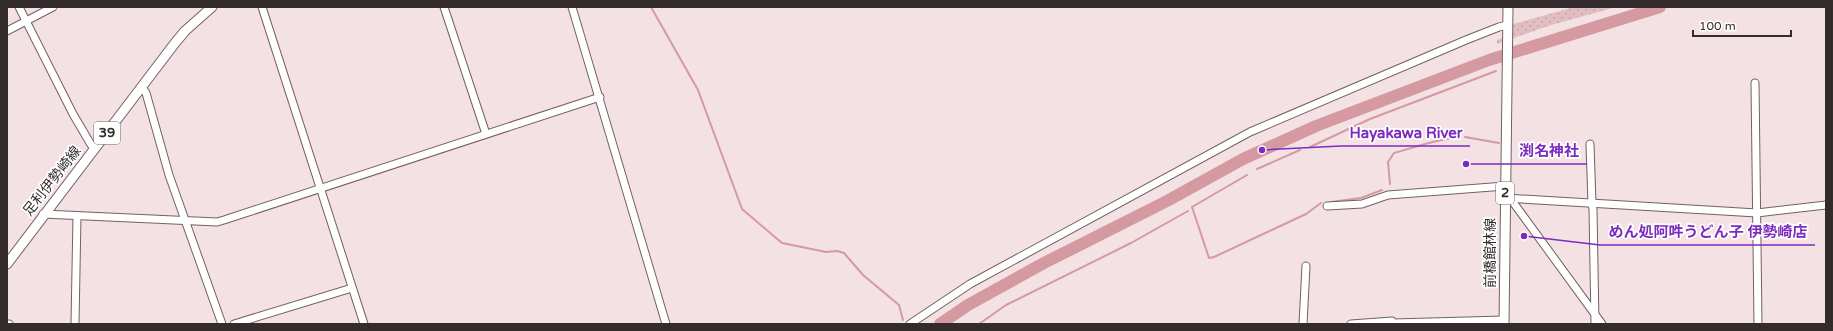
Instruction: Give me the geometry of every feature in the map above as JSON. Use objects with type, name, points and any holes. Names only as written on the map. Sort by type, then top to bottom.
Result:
[{"type":"main road","name":"足利伊勢崎線","points":[[7,264],[185,31],[212,7]]},
{"type":"main road","name":"2","points":[[1507,29],[1508,7]]},
{"type":"main road","name":"前橋館林線","points":[[1504,322],[1507,198],[1505,186],[1507,29]]},
{"type":"street","points":[[19,7],[74,114],[94,149]]},
{"type":"street","points":[[7,31],[53,7]]},
{"type":"street","points":[[262,7],[364,324]]},
{"type":"street","points":[[444,7],[486,134]]},
{"type":"street","points":[[572,7],[600,97],[666,324]]},
{"type":"street","points":[[910,324],[970,284],[1250,132],[1466,40],[1501,26],[1507,29]]},
{"type":"street","points":[[1755,83],[1758,324]]},
{"type":"street","points":[[142,87],[146,93],[169,175],[222,324]]},
{"type":"street","points":[[44,214],[217,222],[600,97]]},
{"type":"street","points":[[1590,144],[1595,324]]},
{"type":"street","points":[[1327,206],[1362,204],[1388,195],[1505,186]]},
{"type":"street","points":[[1507,198],[1757,213],[1826,205]]},
{"type":"street","points":[[1507,198],[1602,324]]},
{"type":"street","points":[[75,324],[77,216]]},
{"type":"street","points":[[1303,324],[1306,266]]},
{"type":"street","points":[[234,324],[352,288]]},
{"type":"street","points":[[1351,324],[1392,322],[1393,324],[1504,322]]},
{"type":"shaded area","points":[[1574,7],[1616,7],[1548,26],[1497,44],[1497,40],[1512,35],[1513,24]]},
{"type":"waterway","points":[[651,7],[698,90],[742,209],[782,243],[826,252],[837,251],[844,253],[863,275],[899,305],[903,320]]},
{"type":"waterway","points":[[940,324],[968,305],[1044,263],[1167,201],[1243,159],[1316,126],[1489,60],[1660,7]]},
{"type":"waterway","points":[[1310,147],[1370,119],[1496,71]]},
{"type":"waterway","points":[[1390,184],[1388,162],[1394,153],[1435,141],[1460,137]]},
{"type":"waterway","points":[[1465,137],[1499,143]]},
{"type":"waterway","points":[[1257,169],[1300,150]]},
{"type":"waterway","points":[[1247,175],[1192,207],[1209,258],[1306,214],[1321,203]]},
{"type":"waterway","points":[[1331,202],[1361,198],[1382,190]]},
{"type":"waterway","points":[[979,324],[1006,305],[1131,243],[1188,211]]},
{"type":"place","name":"Hayakawa River","points":[[1262,150]]},
{"type":"place","name":"渕名神社","points":[[1466,164]]},
{"type":"place","name":"めん処阿吽うどん子 伊勢崎店","points":[[1524,236]]}]
